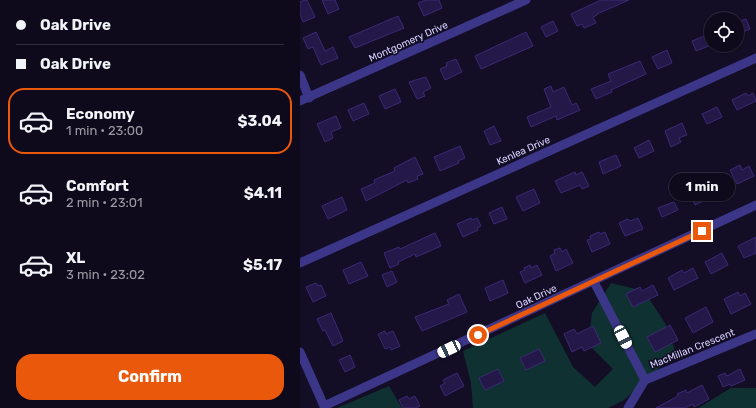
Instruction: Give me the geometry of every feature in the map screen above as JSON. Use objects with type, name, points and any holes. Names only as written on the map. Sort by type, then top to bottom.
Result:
[{"type":"street","name":"Montgomery Drive","points":[[300,101],[526,0]]},
{"type":"street","name":"Kenlea Drive","points":[[300,263],[756,58]]},
{"type":"street","points":[[300,75],[309,98]]},
{"type":"street","name":"Oak Drive","points":[[324,407],[756,205]]},
{"type":"street","points":[[594,282],[645,380]]},
{"type":"street","name":"MacMillan Crescent","points":[[628,408],[645,380],[756,334]]},
{"type":"street","points":[[300,352],[324,407]]},
{"type":"green space","points":[[611,283],[644,291],[665,323],[676,353],[624,400],[608,408],[473,408],[471,383],[463,351],[545,313],[573,367],[595,387],[613,369],[588,344],[592,313]]},
{"type":"green space","points":[[389,386],[402,408],[337,408]]},
{"type":"green space","points":[[731,388],[756,388],[756,408],[698,408]]},
{"type":"building","points":[[307,0],[315,17],[303,22],[300,14],[300,2]]},
{"type":"building","points":[[322,0],[335,0],[339,9],[328,14]]},
{"type":"building","points":[[426,0],[439,0],[442,8],[424,16],[418,3]]},
{"type":"building","points":[[601,0],[629,0],[597,14],[593,17],[596,23],[584,28],[582,24],[577,26],[571,14]]},
{"type":"building","points":[[398,16],[404,28],[355,48],[349,37]]},
{"type":"building","points":[[746,19],[750,29],[744,31],[744,20]]},
{"type":"building","points":[[553,21],[558,31],[546,37],[541,27]]},
{"type":"building","points":[[316,32],[325,51],[333,47],[338,58],[321,65],[313,47],[308,49],[303,38]]},
{"type":"building","points":[[526,32],[533,46],[481,69],[475,56]]},
{"type":"building","points":[[704,36],[704,48],[696,51],[692,41]]},
{"type":"building","points":[[667,50],[672,63],[658,69],[652,57]]},
{"type":"building","points":[[456,59],[462,72],[445,80],[440,69],[447,66],[446,63]]},
{"type":"building","points":[[640,61],[646,74],[611,90],[612,92],[596,99],[591,89],[611,81],[608,74]]},
{"type":"building","points":[[426,77],[431,88],[423,92],[425,96],[417,99],[409,82]]},
{"type":"building","points":[[551,86],[553,92],[564,87],[572,105],[576,103],[580,110],[557,120],[556,116],[531,127],[527,117],[551,107],[544,89]]},
{"type":"building","points":[[395,89],[401,102],[385,109],[379,96]]},
{"type":"building","points":[[746,93],[748,96],[753,93],[756,101],[737,110],[732,100]]},
{"type":"building","points":[[364,103],[369,114],[353,121],[348,110]]},
{"type":"building","points":[[717,107],[722,117],[707,124],[702,114]]},
{"type":"building","points":[[336,116],[341,128],[331,132],[333,138],[325,142],[317,124]]},
{"type":"building","points":[[682,123],[687,135],[679,138],[681,142],[671,147],[665,131]]},
{"type":"building","points":[[494,126],[501,141],[490,145],[484,131]]},
{"type":"building","points":[[649,140],[654,151],[639,158],[634,148]]},
{"type":"building","points":[[460,146],[465,158],[458,161],[459,163],[440,171],[434,157]]},
{"type":"building","points":[[616,155],[621,166],[603,174],[599,162]]},
{"type":"building","points":[[415,157],[423,174],[417,176],[418,179],[408,183],[407,180],[366,201],[361,189],[375,183],[374,180],[395,171],[394,168]]},
{"type":"building","points":[[740,165],[742,170],[749,166],[754,176],[737,184],[730,170]]},
{"type":"building","points":[[575,172],[576,175],[582,172],[589,186],[582,189],[580,185],[561,193],[555,181]]},
{"type":"building","points":[[706,183],[712,197],[695,205],[690,193],[699,189],[697,186]]},
{"type":"building","points":[[534,189],[540,203],[523,211],[516,197]]},
{"type":"building","points":[[342,197],[347,210],[328,219],[322,206]]},
{"type":"building","points":[[674,202],[678,210],[662,217],[658,208]]},
{"type":"building","points":[[502,207],[507,219],[494,224],[489,213]]},
{"type":"building","points":[[471,218],[472,220],[477,218],[481,226],[477,228],[478,230],[463,237],[457,224]]},
{"type":"building","points":[[638,218],[643,229],[625,236],[619,223],[628,219],[630,221]]},
{"type":"building","points":[[599,232],[600,234],[605,232],[610,244],[592,252],[587,240],[591,239],[590,236]]},
{"type":"building","points":[[435,233],[441,246],[416,257],[415,254],[398,262],[399,264],[390,268],[384,253],[399,247],[400,249]]},
{"type":"building","points":[[756,237],[756,253],[744,258],[738,246]]},
{"type":"building","points":[[560,248],[562,252],[566,249],[573,263],[556,271],[550,256],[555,253],[554,250]]},
{"type":"building","points":[[722,253],[728,265],[711,274],[705,262]]},
{"type":"building","points":[[361,262],[368,276],[349,284],[343,270]]},
{"type":"building","points":[[530,265],[531,268],[537,265],[542,275],[525,283],[520,272],[525,270],[524,268]]},
{"type":"building","points":[[693,268],[698,278],[674,290],[668,278],[682,270],[684,273]]},
{"type":"building","points":[[392,271],[397,282],[387,287],[382,275]]},
{"type":"building","points":[[503,280],[508,293],[490,301],[485,288]]},
{"type":"building","points":[[316,283],[318,286],[321,285],[326,296],[313,302],[306,287]]},
{"type":"building","points":[[653,285],[658,295],[633,307],[626,294],[640,287],[642,291]]},
{"type":"building","points":[[738,292],[740,296],[745,293],[751,304],[731,314],[724,299]]},
{"type":"building","points":[[459,294],[467,312],[422,331],[415,317],[449,304],[447,300]]},
{"type":"building","points":[[706,307],[713,322],[693,333],[685,318]]},
{"type":"building","points":[[331,313],[343,341],[333,346],[325,330],[323,331],[317,319]]},
{"type":"building","points":[[670,325],[678,340],[655,352],[647,337]]},
{"type":"building","points":[[593,326],[601,343],[584,351],[582,347],[572,352],[564,334],[574,329],[577,334]]},
{"type":"building","points":[[385,331],[386,334],[393,331],[400,346],[391,350],[390,347],[385,349],[378,334]]},
{"type":"building","points":[[539,349],[545,361],[526,370],[520,358]]},
{"type":"building","points":[[350,355],[355,367],[345,372],[339,360]]},
{"type":"building","points":[[498,369],[504,381],[485,390],[479,378]]},
{"type":"building","points":[[740,369],[745,380],[731,386],[730,384],[723,387],[718,376],[725,373],[727,376]]},
{"type":"building","points":[[457,373],[464,386],[445,396],[440,386],[445,383],[443,380]]},
{"type":"building","points":[[702,385],[709,399],[694,407],[693,404],[685,408],[656,408],[678,396],[677,394],[686,390],[687,393]]},
{"type":"building","points":[[407,396],[409,399],[415,396],[420,406],[415,408],[403,408],[399,400]]},
{"type":"route","points":[[478,335],[702,231]]}]
